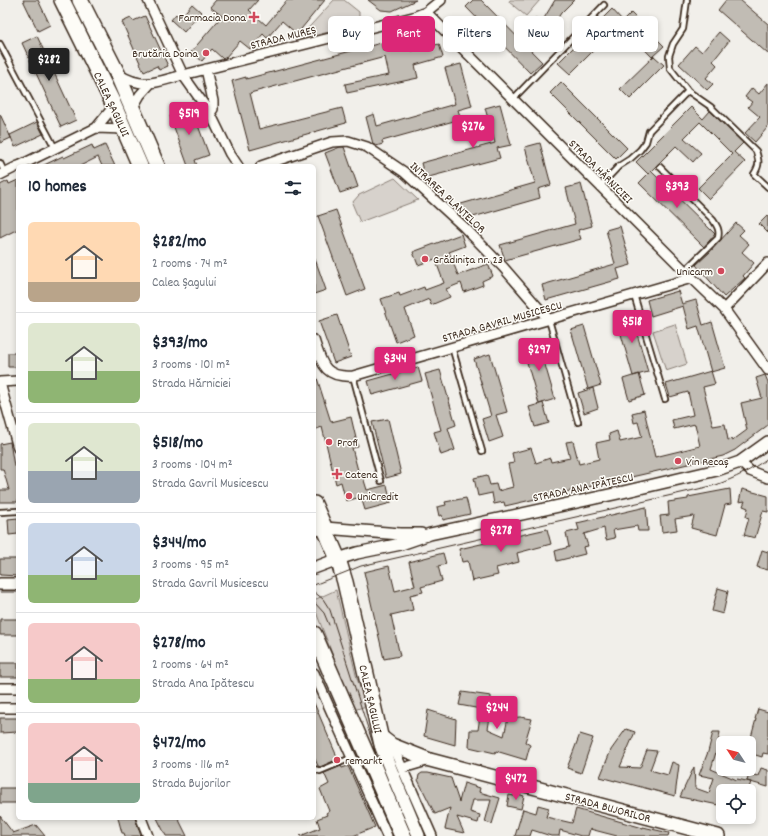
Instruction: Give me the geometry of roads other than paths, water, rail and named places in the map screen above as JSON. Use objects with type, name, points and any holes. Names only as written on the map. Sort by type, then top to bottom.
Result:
[{"type":"main road","name":"CALEA ȘAGULUI","points":[[62,0],[114,106],[139,164]]},
{"type":"main road","name":"CALEA ȘAGULUI","points":[[80,0],[117,74],[156,164]]},
{"type":"main road","points":[[316,512],[320,529]]},
{"type":"main road","name":"CALEA ȘAGULUI","points":[[320,529],[338,559],[347,588],[386,762],[417,836]]},
{"type":"main road","name":"CALEA ȘAGULUI","points":[[316,639],[402,836]]},
{"type":"main road","name":"STRADA BUJORILOR","points":[[379,735],[392,745],[430,760],[695,833],[718,836]]},
{"type":"street","points":[[148,0],[183,75],[210,113],[230,154],[237,164]]},
{"type":"street","name":"STRADA MUREȘ","points":[[117,74],[134,82],[150,84],[413,17],[426,12],[441,0]]},
{"type":"street","name":"STRADA HĂRNICIEI","points":[[426,12],[684,271],[724,309],[768,370]]},
{"type":"street","points":[[206,69],[214,101],[213,108],[210,113]]},
{"type":"street","points":[[132,109],[140,95],[150,84]]},
{"type":"street","points":[[22,164],[96,128],[114,106]]},
{"type":"street","points":[[96,128],[124,129]]},
{"type":"street","name":"INTRAREA PLANTELOR","points":[[267,164],[332,142],[348,141],[367,147],[404,172],[464,227],[503,267],[548,320]]},
{"type":"street","points":[[2,174],[16,167]]},
{"type":"street","points":[[724,309],[768,263]]},
{"type":"street","name":"STRADA GAVRIL MUSICESCU","points":[[316,346],[322,362],[326,369],[332,374],[353,376],[692,278]]},
{"type":"street","points":[[16,381],[0,383],[16,441]]},
{"type":"street","name":"STRADA ANA IPĂTESCU","points":[[316,567],[358,553],[401,544],[430,534],[717,470],[740,462],[768,442]]},
{"type":"street","points":[[740,462],[750,471],[768,478]]},
{"type":"street","name":"STRADA ANA IPĂTESCU","points":[[320,529],[400,534],[430,534]]},
{"type":"street","points":[[0,584],[16,584]]},
{"type":"street","points":[[316,678],[387,836]]},
{"type":"street","points":[[0,688],[16,688]]},
{"type":"street","points":[[0,708],[16,708]]},
{"type":"street","name":"CALEA ȘAGULUI","points":[[392,745],[432,836]]},
{"type":"street","points":[[403,768],[430,760]]},
{"type":"street","points":[[142,820],[148,836]]},
{"type":"lane","points":[[687,0],[683,29],[672,44],[669,56],[670,68],[688,91],[711,107],[756,151],[759,159],[759,167],[754,174],[768,187]]},
{"type":"lane","points":[[513,99],[604,5]]},
{"type":"lane","points":[[0,44],[55,148]]},
{"type":"lane","points":[[600,186],[619,166],[630,160],[640,150],[646,142],[649,131],[688,91]]},
{"type":"lane","points":[[0,163],[2,174]]},
{"type":"lane","points":[[660,167],[713,220],[718,228],[718,238],[684,271]]},
{"type":"lane","points":[[634,295],[665,399]]},
{"type":"lane","points":[[548,320],[578,422]]},
{"type":"lane","points":[[452,347],[482,452]]},
{"type":"lane","points":[[353,376],[381,480]]},
{"type":"lane","points":[[0,512],[16,511]]},
{"type":"lane","points":[[316,770],[320,771],[351,758]]},
{"type":"tram line","points":[[316,584],[361,566],[716,485],[730,480],[768,458]]},
{"type":"tram line","points":[[0,592],[16,592]]},
{"type":"tram line","points":[[316,594],[323,599],[330,610],[373,744],[412,836]]},
{"type":"tram line","points":[[316,604],[324,613],[329,625]]},
{"type":"place","name":"Farmacia Dona","points":[[254,17]]},
{"type":"place","name":"Brutăria Doina","points":[[206,53]]},
{"type":"place","name":"Grădinița nr. 23","points":[[425,259]]},
{"type":"place","name":"Unicarm","points":[[721,271]]},
{"type":"place","name":"Profi","points":[[329,442]]},
{"type":"place","name":"Vin Recaș","points":[[678,461]]},
{"type":"place","name":"Catena","points":[[337,474]]},
{"type":"place","name":"UniCredit","points":[[349,496]]},
{"type":"place","name":"remarkt","points":[[337,760]]}]
